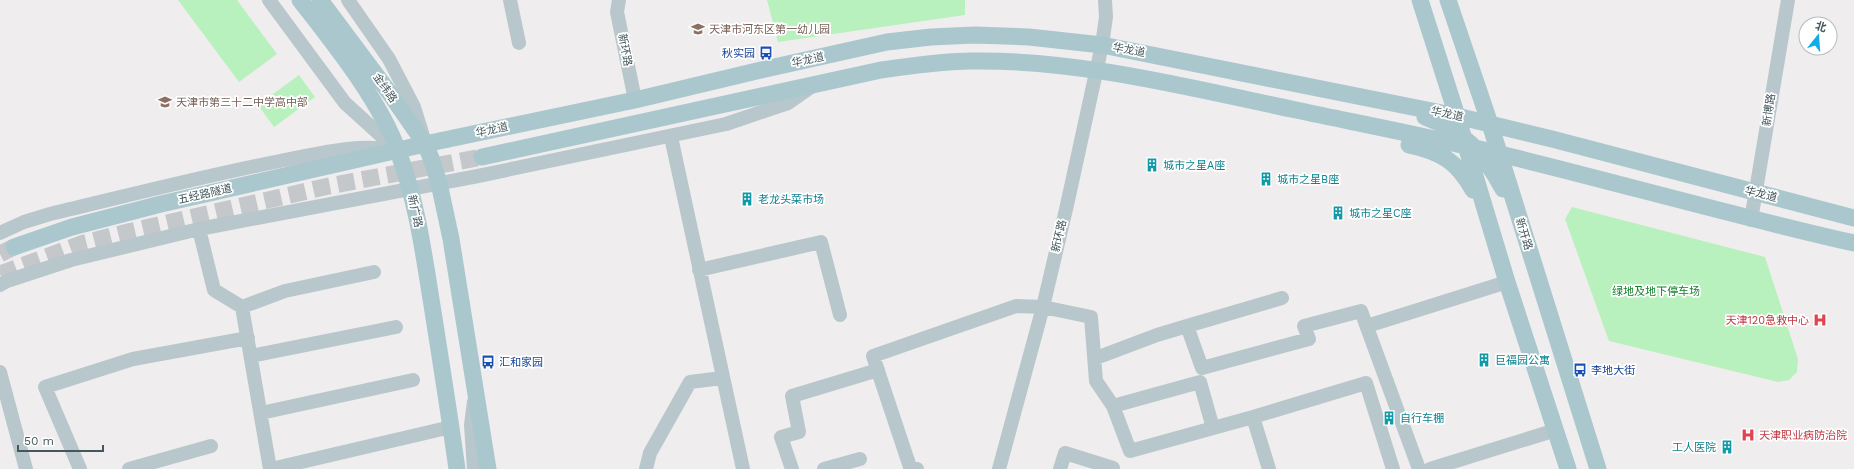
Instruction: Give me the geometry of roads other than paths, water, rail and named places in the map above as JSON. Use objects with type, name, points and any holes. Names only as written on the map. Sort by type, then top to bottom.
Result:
[{"type":"main road","name":"金纬路","points":[[300,0],[329,37],[373,101],[384,120],[398,151]]},
{"type":"main road","name":"金纬路","points":[[320,0],[343,29],[425,144],[439,182]]},
{"type":"main road","points":[[1420,0],[1468,143],[1507,282],[1568,469]]},
{"type":"main road","name":"新开路","points":[[1448,0],[1490,124],[1598,469]]},
{"type":"main road","name":"华龙道","points":[[398,151],[635,100],[887,42],[975,36],[1029,37],[1102,45],[1458,116],[1854,218]]},
{"type":"main road","points":[[482,157],[888,69],[969,61],[1033,63],[1097,70],[1468,143],[1499,154],[1751,220],[1854,243]]},
{"type":"main road","points":[[1366,97],[1432,120],[1468,143],[1495,175],[1520,219]]},
{"type":"main road","points":[[1248,100],[1296,121],[1429,150],[1444,156],[1456,165],[1465,175],[1489,220]]},
{"type":"main road","name":"新广路","points":[[398,151],[410,188],[420,232],[457,469]]},
{"type":"main road","name":"五经路隧道","points":[[14,247],[72,227],[111,216],[398,151]]},
{"type":"main road","points":[[439,182],[451,239],[475,396],[488,469]]},
{"type":"street","name":"新广路","points":[[269,0],[345,103],[398,151]]},
{"type":"street","points":[[348,0],[393,65],[414,107],[425,144]]},
{"type":"street","points":[[510,0],[518,43]]},
{"type":"street","name":"新环路","points":[[619,0],[618,12],[635,100]]},
{"type":"street","name":"新环路","points":[[999,469],[1043,307],[1097,70],[1106,17],[1105,0]]},
{"type":"street","name":"新博路","points":[[1751,220],[1788,0]]},
{"type":"street","points":[[2,284],[71,260],[199,229],[671,137],[726,124],[788,103],[816,84]]},
{"type":"street","points":[[671,137],[742,469]]},
{"type":"street","points":[[0,233],[24,222],[50,214],[267,164],[354,147],[375,147],[398,151]]},
{"type":"street","points":[[199,229],[214,290],[242,307],[270,469],[451,427]]},
{"type":"street","points":[[699,270],[821,242],[840,315]]},
{"type":"street","points":[[242,307],[285,291],[374,272]]},
{"type":"street","points":[[1367,326],[1507,282]]},
{"type":"street","points":[[1096,358],[1157,335],[1282,298]]},
{"type":"street","points":[[917,469],[910,467],[873,356],[1016,306],[1043,307],[1091,316],[1096,381],[1113,406],[1130,451],[1253,417],[1366,383],[1393,469]]},
{"type":"street","points":[[1187,326],[1202,368],[1309,339],[1304,326],[1360,311],[1367,326],[1419,469]]},
{"type":"street","points":[[251,356],[396,327]]},
{"type":"street","points":[[80,469],[45,387],[133,359],[248,338]]},
{"type":"street","points":[[792,469],[781,437],[799,432],[792,396],[878,370]]},
{"type":"street","points":[[0,372],[26,469]]},
{"type":"street","points":[[646,469],[650,453],[690,382],[722,378]]},
{"type":"street","points":[[261,412],[413,380]]},
{"type":"street","points":[[1113,406],[1200,382],[1213,428]]},
{"type":"street","points":[[474,469],[471,425],[475,396]]},
{"type":"street","points":[[1253,417],[1269,469]]},
{"type":"street","points":[[1430,469],[1556,430]]},
{"type":"street","points":[[129,469],[211,446]]},
{"type":"street","points":[[1060,469],[1065,453],[1113,468]]},
{"type":"street","points":[[824,469],[860,459]]},
{"type":"tunnel","points":[[0,274],[84,243],[128,232],[329,186],[482,157]]},
{"type":"tunnel","points":[[0,254],[14,247]]},
{"type":"place","name":"天津市河东区第一幼儿园","points":[[698,29]]},
{"type":"place","name":"秋实园","points":[[766,53]]},
{"type":"place","name":"天津市第三十二中学高中部","points":[[165,102]]},
{"type":"place","name":"城市之星A座","points":[[1152,165]]},
{"type":"place","name":"城市之星B座","points":[[1266,179]]},
{"type":"place","name":"老龙头菜市场","points":[[747,199]]},
{"type":"place","name":"城市之星C座","points":[[1338,213]]},
{"type":"place","name":"天津120急救中心","points":[[1820,320]]},
{"type":"place","name":"巨福园公寓","points":[[1484,360]]},
{"type":"place","name":"汇和家园","points":[[488,362]]},
{"type":"place","name":"李地大街","points":[[1580,370]]},
{"type":"place","name":"自行车棚","points":[[1389,418]]},
{"type":"place","name":"天津职业病防治院","points":[[1748,435]]},
{"type":"place","name":"工人医院","points":[[1727,447]]},
{"type":"park label","name":"绿地及地下停车场","points":[[1656,291]]}]
